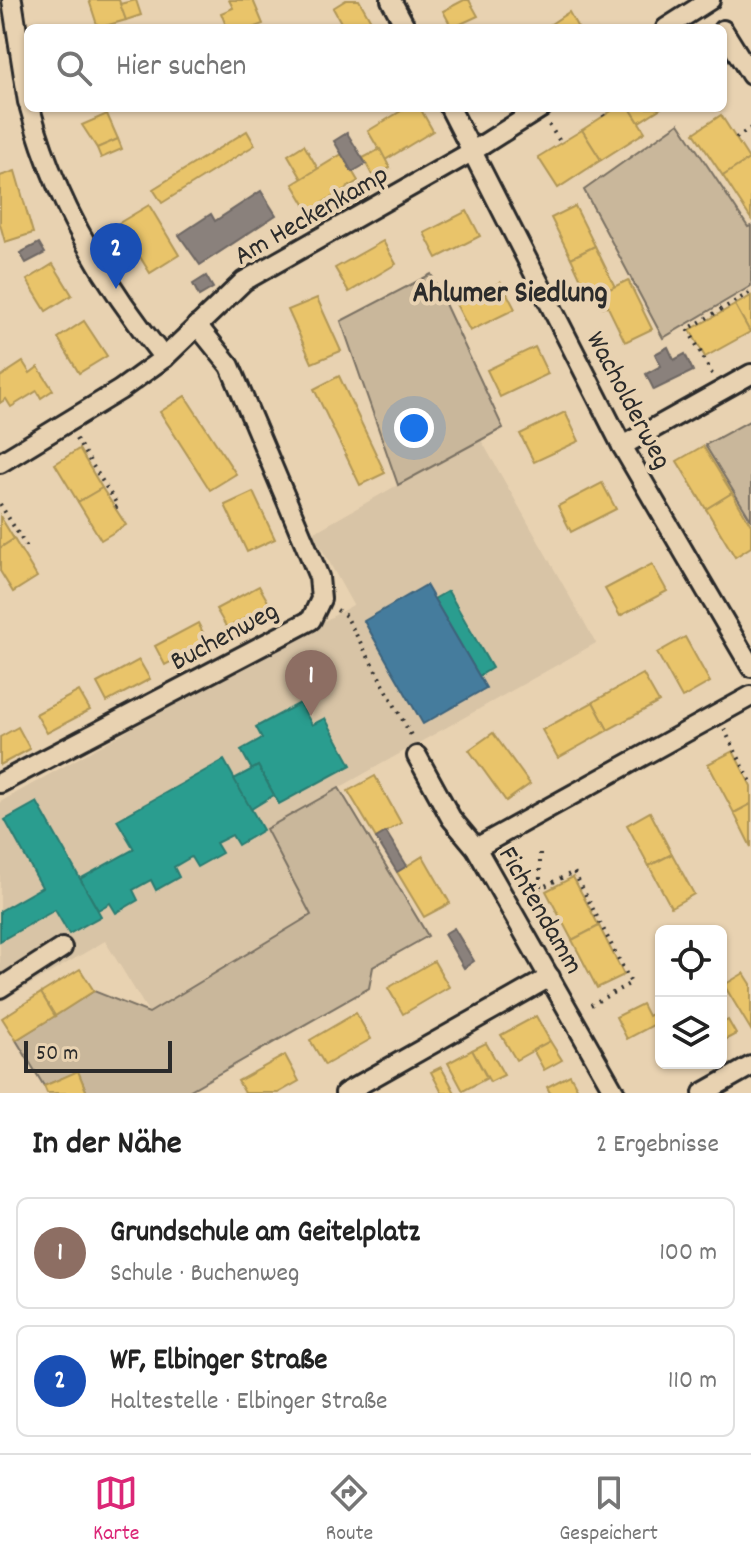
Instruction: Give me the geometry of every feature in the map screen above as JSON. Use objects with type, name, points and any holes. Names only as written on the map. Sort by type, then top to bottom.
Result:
[{"type":"street","points":[[12,0],[9,58],[24,93]]},
{"type":"street","points":[[391,0],[404,24]]},
{"type":"street","points":[[672,24],[708,1],[720,24]]},
{"type":"street","points":[[727,37],[751,75]]},
{"type":"street","points":[[31,112],[43,156],[64,204],[139,327],[164,358]]},
{"type":"street","name":"Wacholderweg","points":[[452,112],[622,446],[751,667]]},
{"type":"street","name":"Am Heckenkamp","points":[[0,463],[164,358],[244,281],[473,151],[535,112]]},
{"type":"street","points":[[197,325],[230,366],[319,577],[321,599]]},
{"type":"street","points":[[622,446],[751,374]]},
{"type":"street","name":"Buchenweg","points":[[0,783],[311,620],[321,599]]},
{"type":"street","points":[[476,848],[751,696]]},
{"type":"street","name":"Fichtendamm","points":[[417,756],[451,818],[476,848],[615,1093]]},
{"type":"street","points":[[0,988],[62,948]]},
{"type":"street","points":[[345,1093],[550,977]]},
{"type":"street","points":[[703,1093],[751,1066]]},
{"type":"path","points":[[602,112],[604,116]]},
{"type":"path","points":[[736,138],[751,128]]},
{"type":"path","points":[[721,390],[688,329],[751,292]]},
{"type":"path","points":[[66,423],[118,506],[115,508]]},
{"type":"path","points":[[0,504],[29,551]]},
{"type":"path","points":[[321,599],[346,616],[412,734],[417,756]]},
{"type":"path","points":[[718,716],[751,782]]},
{"type":"path","points":[[540,853],[540,889]]},
{"type":"path","points":[[507,903],[574,872],[631,983],[572,1015]]},
{"type":"shaded area","points":[[679,123],[748,227],[751,226],[751,286],[663,338],[584,190]]},
{"type":"shaded area","points":[[431,274],[503,428],[398,485],[341,321]]},
{"type":"shaded area","points":[[749,421],[751,425],[751,520],[705,445]]},
{"type":"shaded area","points":[[480,438],[596,643],[266,829],[311,915],[149,1013],[105,941],[0,1002],[0,802],[353,605],[313,533]]},
{"type":"shaded area","points":[[339,788],[428,936],[373,967],[369,988],[185,1093],[87,1093],[78,1072],[44,1086],[16,1040],[94,991],[149,1013],[311,915],[266,829]]},
{"type":"building: Wohnen","points":[[89,0],[119,0],[126,20],[97,24]]},
{"type":"building: Wohnen","points":[[136,0],[141,15],[126,20],[120,4]]},
{"type":"building: Wohnen","points":[[229,0],[253,0],[263,24],[225,24],[221,13],[233,8]]},
{"type":"building: Wohnen","points":[[346,0],[359,0],[373,24],[342,24],[333,8]]},
{"type":"building: Wohnen","points":[[469,0],[478,16],[461,24],[450,24],[443,11]]},
{"type":"building: Wohnen","points":[[569,12],[576,24],[551,24]]},
{"type":"building: Wohnen","points":[[399,112],[422,112],[433,131],[385,160],[368,131]]},
{"type":"building: Wohnen","points":[[610,112],[632,112],[645,132],[601,160],[582,130]]},
{"type":"building: Wohnen","points":[[633,112],[655,112],[639,122]]},
{"type":"building: Wohnen","points":[[107,114],[118,139],[97,148],[82,125]]},
{"type":"building: Wohnen","points":[[721,115],[749,159],[723,176],[694,133]]},
{"type":"building: Wohnen","points":[[582,130],[601,160],[558,188],[538,157]]},
{"type":"building: Wohnen","points":[[247,131],[255,145],[162,203],[153,189]]},
{"type":"building: Wohnen","points":[[118,139],[122,149],[101,158],[97,148]]},
{"type":"building: Wohnen","points":[[304,145],[318,169],[302,179],[288,155]]},
{"type":"building: Wohnen","points":[[380,149],[390,168],[373,177],[363,158]]},
{"type":"building: Wohnen","points":[[342,154],[358,181],[309,211],[293,184]]},
{"type":"building: Wohnen","points":[[749,159],[751,161],[751,219],[723,176]]},
{"type":"building: Wohnen","points":[[15,171],[33,233],[5,242],[0,224],[0,176]]},
{"type":"building: Wohnen","points":[[149,205],[179,255],[150,273],[119,223]]},
{"type":"building: Wohnen","points":[[575,206],[595,246],[571,258],[551,218]]},
{"type":"building: Wohnen","points":[[467,211],[480,236],[437,258],[424,233]]},
{"type":"building: Wohnen","points":[[383,241],[396,264],[349,292],[335,268]]},
{"type":"building: Wohnen","points":[[595,246],[615,287],[590,299],[571,258]]},
{"type":"building: Wohnen","points":[[53,264],[72,295],[46,311],[27,280]]},
{"type":"building: Wohnen","points":[[628,280],[652,329],[625,342],[607,305],[603,307],[597,295]]},
{"type":"building: Wohnen","points":[[501,282],[515,309],[470,331],[456,304]]},
{"type":"building: Wohnen","points":[[751,296],[751,332],[750,332],[735,305]]},
{"type":"building: Wohnen","points":[[317,298],[341,351],[312,363],[288,310]]},
{"type":"building: Wohnen","points":[[735,305],[750,332],[705,357],[690,330]]},
{"type":"building: Wohnen","points":[[84,321],[107,356],[79,373],[58,338]]},
{"type":"building: Wohnen","points":[[535,347],[548,374],[500,397],[487,370]]},
{"type":"building: Wohnen","points":[[23,362],[30,373],[38,367],[53,390],[41,398],[37,391],[11,407],[6,399],[0,403],[0,377]]},
{"type":"building: Wohnen","points":[[339,376],[385,473],[360,485],[314,389]]},
{"type":"building: Wohnen","points":[[185,396],[236,474],[210,490],[160,412]]},
{"type":"building: Wohnen","points":[[565,412],[579,441],[534,462],[520,434]]},
{"type":"building: Wohnen","points":[[703,446],[732,493],[706,509],[677,461]]},
{"type":"building: Wohnen","points":[[79,449],[102,488],[78,502],[55,464]]},
{"type":"building: Wohnen","points":[[602,483],[616,509],[571,532],[558,506]]},
{"type":"building: Wohnen","points":[[102,488],[126,525],[101,540],[78,502]]},
{"type":"building: Wohnen","points":[[253,492],[275,539],[247,552],[225,505]]},
{"type":"building: Wohnen","points":[[732,493],[751,525],[751,547],[735,557],[706,509]]},
{"type":"building: Wohnen","points":[[0,516],[14,539],[0,548]]},
{"type":"building: Wohnen","points":[[14,539],[37,577],[13,592],[0,571],[0,548]]},
{"type":"building: Wohnen","points":[[652,564],[667,591],[620,616],[605,589]]},
{"type":"building: Wohnen","points":[[259,586],[270,605],[227,628],[216,609]]},
{"type":"building: Wohnen","points":[[198,623],[208,642],[165,665],[155,646]]},
{"type":"building: Wohnen","points":[[685,637],[710,682],[682,698],[657,653]]},
{"type":"building: Wohnen","points":[[139,660],[150,679],[107,702],[97,683]]},
{"type":"building: Wohnen","points":[[643,674],[659,702],[608,730],[593,702]]},
{"type":"building: Wohnen","points":[[79,691],[90,710],[47,733],[36,714]]},
{"type":"building: Wohnen","points":[[593,702],[608,730],[558,758],[542,730]]},
{"type":"building: Wohnen","points":[[18,727],[30,749],[0,765],[0,737]]},
{"type":"building: Wohnen","points":[[493,733],[530,784],[506,801],[469,750]]},
{"type":"building: Wohnen","points":[[733,751],[751,786],[751,804],[734,813],[708,764]]},
{"type":"building: Wohnen","points":[[375,776],[401,823],[376,838],[348,791]]},
{"type":"building: Wohnen","points":[[751,804],[751,847],[734,813]]},
{"type":"building: Wohnen","points":[[650,812],[672,854],[649,866],[627,825]]},
{"type":"building: Wohnen","points":[[672,854],[694,894],[671,907],[649,866]]},
{"type":"building: Wohnen","points":[[423,856],[450,903],[424,917],[397,872]]},
{"type":"building: Wohnen","points":[[573,877],[599,926],[572,940],[546,891]]},
{"type":"building: Wohnen","points":[[599,926],[624,975],[597,988],[572,940]]},
{"type":"building: Wohnen","points":[[434,961],[449,987],[403,1014],[388,988]]},
{"type":"building: Wohnen","points":[[80,969],[94,991],[55,1016],[41,993]]},
{"type":"building: Wohnen","points":[[744,973],[751,984],[751,1030],[727,990],[727,983]]},
{"type":"building: Wohnen","points":[[41,993],[55,1016],[16,1040],[2,1018]]},
{"type":"building: Wohnen","points":[[642,1004],[648,1016],[655,1012],[655,1024],[627,1039],[616,1017]]},
{"type":"building: Wohnen","points":[[356,1013],[371,1039],[325,1065],[310,1040]]},
{"type":"building: Wohnen","points":[[536,1016],[550,1041],[516,1060],[501,1035]]},
{"type":"building: Wohnen","points":[[727,1021],[736,1034],[727,1039]]},
{"type":"building: Wohnen","points":[[550,1041],[562,1060],[544,1070],[533,1050]]},
{"type":"building: Wohnen","points":[[486,1043],[504,1075],[490,1082],[472,1050]]},
{"type":"building: Wohnen","points":[[472,1050],[487,1078],[463,1091],[448,1063]]},
{"type":"building: Wohnen","points":[[285,1055],[299,1081],[278,1093],[245,1093],[238,1081]]},
{"type":"building: Wohnen","points":[[441,1067],[455,1093],[442,1093],[431,1072]]},
{"type":"building: Wohnen","points":[[78,1071],[87,1093],[47,1093],[44,1086]]},
{"type":"building: Wohnen","points":[[570,1075],[580,1093],[550,1093],[547,1087]]},
{"type":"building: Schulen","points":[[448,591],[492,668],[479,676],[434,599]]},
{"type":"building: Schulen","points":[[300,703],[312,725],[325,718],[351,765],[279,804],[258,766],[252,770],[241,750],[262,738],[256,727]]},
{"type":"building: Schulen","points":[[224,760],[263,830],[238,845],[232,835],[216,843],[222,853],[197,867],[191,857],[174,867],[179,877],[156,890],[151,880],[133,890],[138,900],[116,913],[110,903],[98,910],[80,879],[134,849],[117,820]]},
{"type":"building: Schulen","points":[[258,766],[274,795],[251,809],[234,779]]},
{"type":"building: Schulen","points":[[37,802],[101,916],[69,934],[55,910],[0,941],[0,911],[42,887],[5,820]]},
{"type":"building: Öffentlich","points":[[426,585],[486,688],[423,724],[364,621]]},
{"type":"building: Industrie","points":[[347,133],[366,164],[352,172],[334,141]]},
{"type":"building: Industrie","points":[[261,191],[276,215],[200,265],[179,235],[211,214],[215,221]]},
{"type":"building: Industrie","points":[[39,243],[45,253],[26,263],[20,253]]},
{"type":"building: Industrie","points":[[206,276],[213,288],[199,296],[193,284]]},
{"type":"building: Industrie","points":[[668,347],[674,360],[685,354],[693,371],[654,390],[646,374],[661,366],[655,354]]},
{"type":"building: Industrie","points":[[386,832],[407,866],[397,872],[376,838]]},
{"type":"building: Industrie","points":[[454,928],[474,961],[464,968],[444,934]]},
{"type":"place","name":"WF, Elbinger Straße","points":[[116,289]]},
{"type":"place","name":"Grundschule am Geitelplatz","points":[[311,716]]},
{"type":"district","name":"Ahlumer Siedlung","points":[[510,291]]}]
